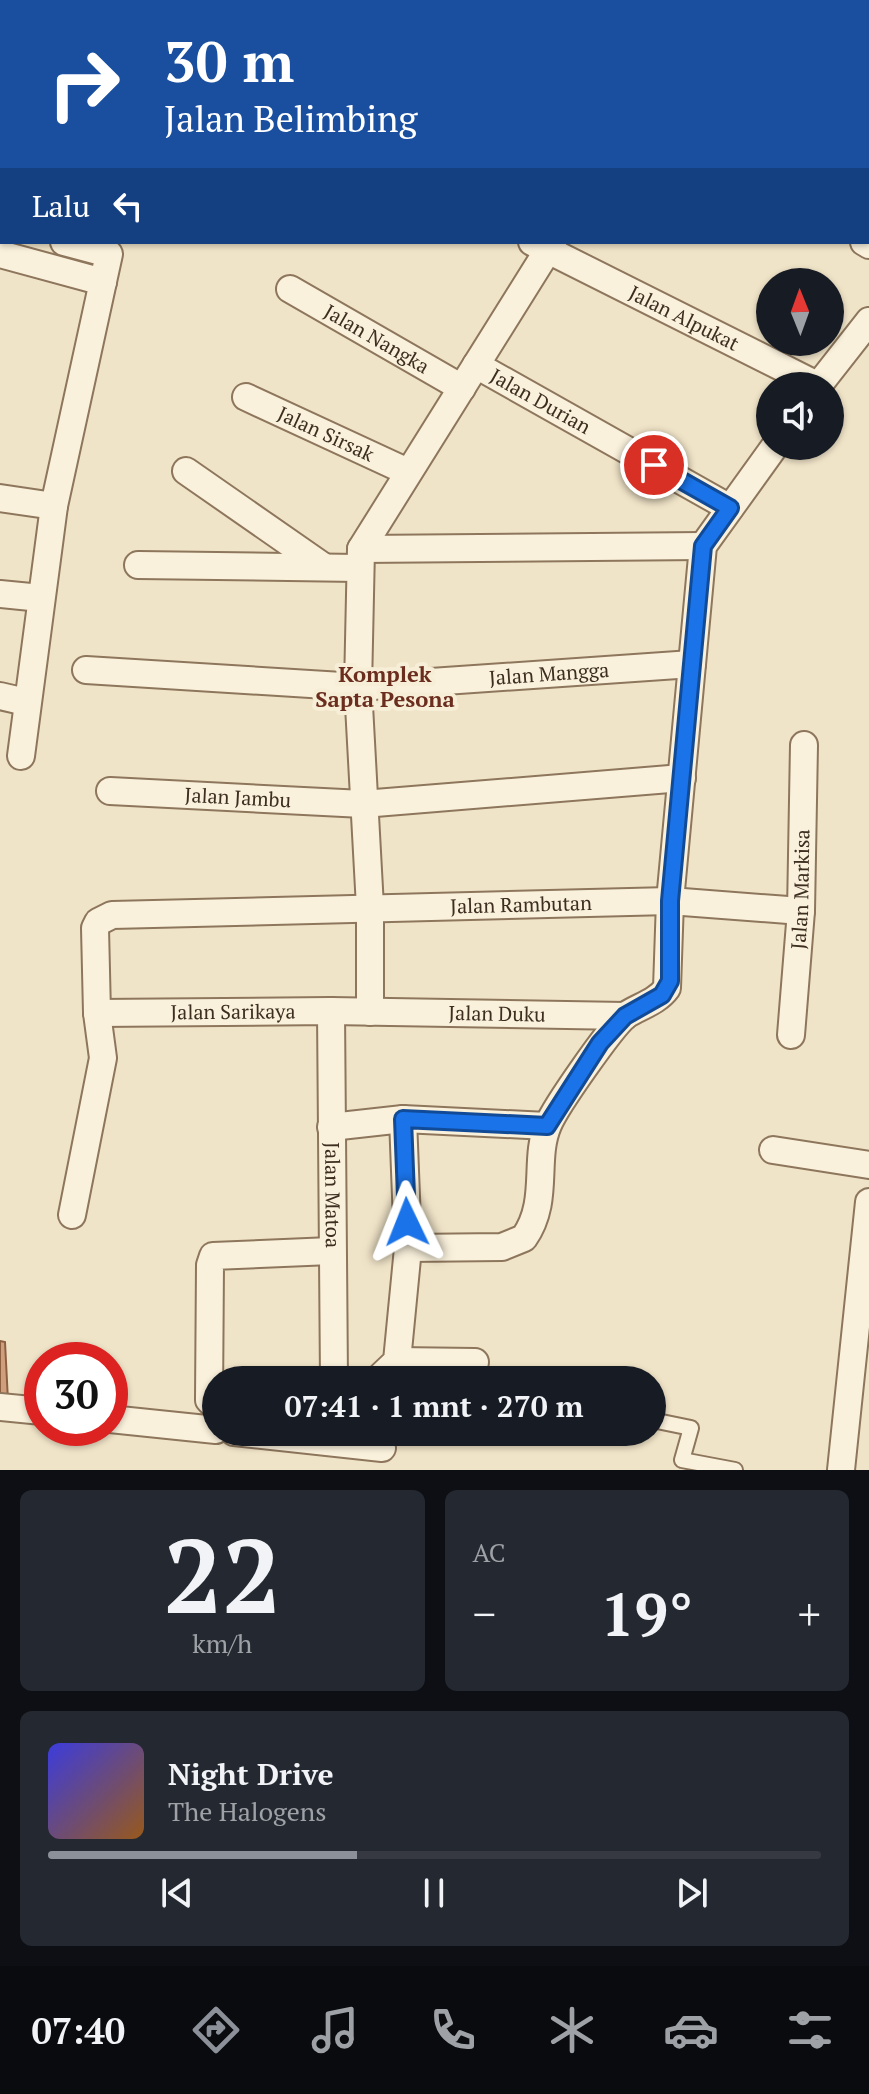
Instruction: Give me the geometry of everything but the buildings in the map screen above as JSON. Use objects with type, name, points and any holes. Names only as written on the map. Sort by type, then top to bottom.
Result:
[{"type":"street","points":[[21,756],[13,699],[41,598],[54,506],[110,248],[79,244]]},
{"type":"street","points":[[370,1012],[370,907],[358,687],[360,559],[408,472],[476,365],[544,245]]},
{"type":"street","name":"Jalan Alpukat","points":[[544,245],[792,372]]},
{"type":"street","points":[[0,254],[103,282]]},
{"type":"street","name":"Jalan Nangka","points":[[290,289],[462,388]]},
{"type":"street","points":[[830,372],[869,321]]},
{"type":"street","name":"Jalan Durian","points":[[476,365],[730,508]]},
{"type":"street","name":"Jalan Sirsak","points":[[246,397],[408,472]]},
{"type":"street","points":[[408,1248],[502,1247],[524,1238],[537,1210],[547,1126],[600,1043],[625,1016],[662,995],[667,988],[670,901],[703,546],[765,460]]},
{"type":"street","points":[[186,471],[324,567]]},
{"type":"street","points":[[0,498],[54,506]]},
{"type":"street","points":[[138,565],[324,567],[360,559],[703,546]]},
{"type":"street","points":[[0,594],[41,598]]},
{"type":"street","name":"Jalan Mangga","points":[[86,670],[358,687],[692,664]]},
{"type":"street","name":"Jalan Markisa","points":[[791,1035],[801,911],[804,745]]},
{"type":"street","name":"Jalan Jambu","points":[[110,791],[363,804],[682,778]]},
{"type":"street","name":"Jalan Rambutan","points":[[72,1215],[103,1058],[97,1013],[95,928],[103,918],[112,915],[370,907],[670,901],[801,911]]},
{"type":"street","name":"Jalan Matoa","points":[[331,1011],[334,1366]]},
{"type":"street","name":"Jalan Duku","points":[[370,1012],[625,1016]]},
{"type":"street","name":"Jalan Sarikaya","points":[[97,1013],[370,1012]]},
{"type":"street","points":[[331,1127],[403,1119],[547,1126]]},
{"type":"street","points":[[392,1366],[397,1361],[408,1248],[403,1119]]},
{"type":"street","points":[[773,1150],[869,1165]]},
{"type":"street","points":[[841,1470],[864,1304],[869,1202]]},
{"type":"street","points":[[209,1366],[210,1265],[213,1256],[331,1251]]},
{"type":"street","points":[[397,1361],[475,1362]]},
{"type":"street","points":[[0,1407],[24,1409]]},
{"type":"street","points":[[128,1421],[202,1429]]},
{"type":"street","points":[[364,1446],[382,1448]]},
{"type":"lane","points":[[666,1423],[691,1428],[682,1460],[735,1470]]},
{"type":"district","name":"Komplek Sapta Pesona","points":[[385,686]]},
{"type":"route","points":[[407,1222],[403,1119],[547,1126],[589,1065],[600,1043],[625,1016],[662,995],[670,981],[670,901],[703,546],[730,508],[654,465]]}]
